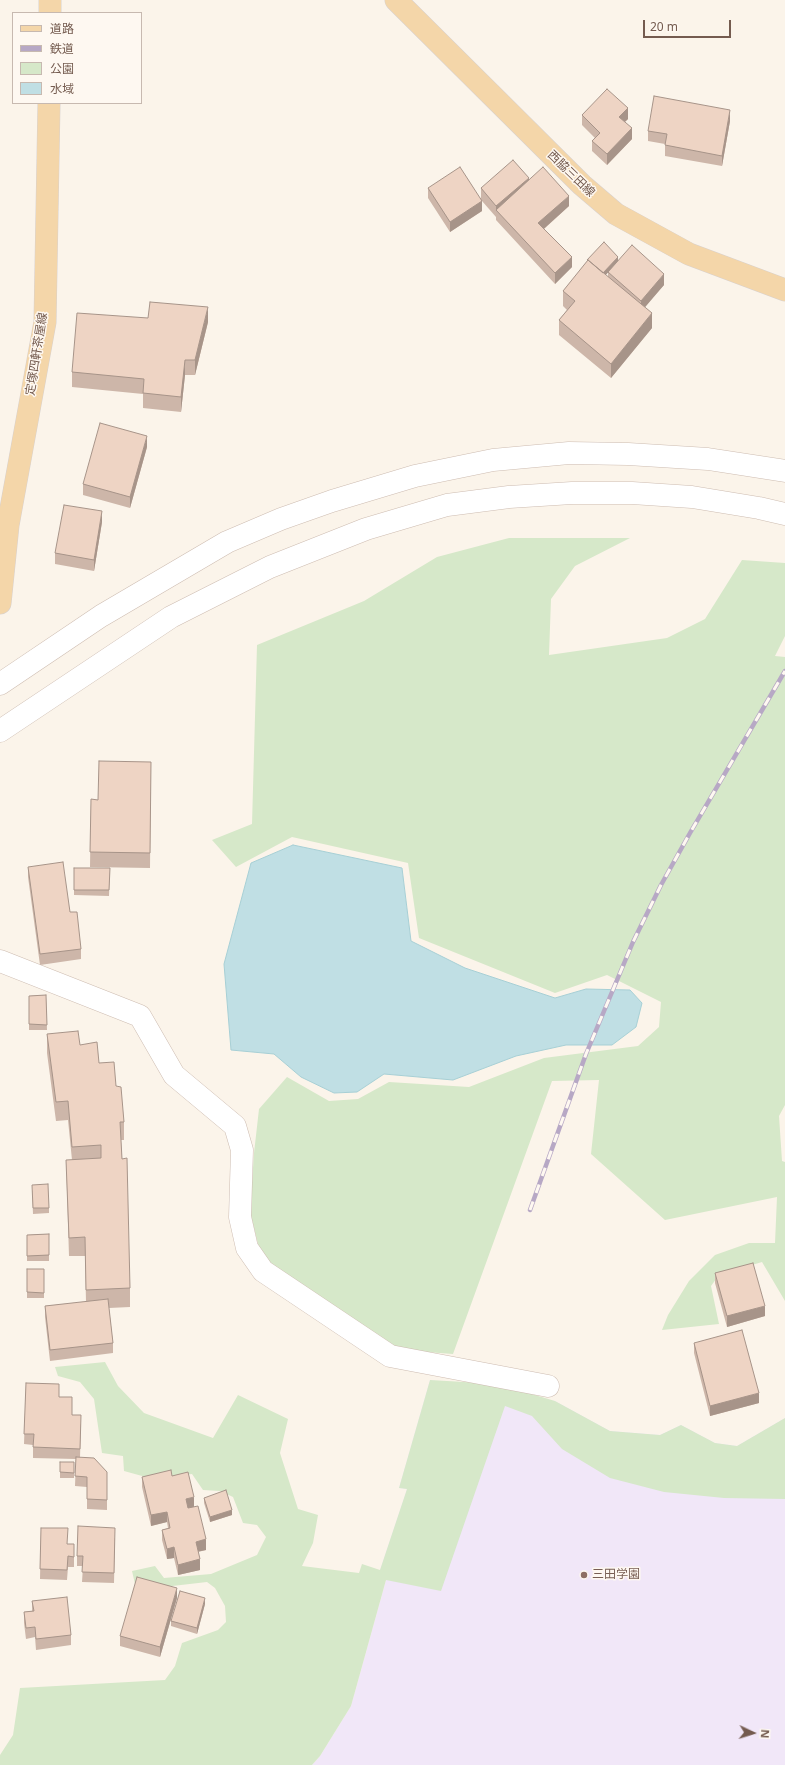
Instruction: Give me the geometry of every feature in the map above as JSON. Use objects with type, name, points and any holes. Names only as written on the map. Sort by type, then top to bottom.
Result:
[{"type":"main road","points":[[50,0],[50,12]]},
{"type":"main road","name":"西脇三田線","points":[[396,0],[582,185],[616,214],[689,254],[785,290]]},
{"type":"main road","name":"定塚四軒茶屋線","points":[[0,603],[8,525],[45,322],[49,104]]},
{"type":"street","points":[[0,684],[101,616],[227,542],[280,519],[332,501],[416,476],[493,460],[569,453],[628,454],[708,459],[785,471]]},
{"type":"street","points":[[0,731],[171,617],[270,567],[366,529],[447,505],[509,496],[572,493],[632,493],[692,497],[759,508],[785,514]]},
{"type":"street","points":[[0,961],[140,1016],[174,1075],[235,1126],[242,1150],[240,1217],[247,1248],[263,1271],[390,1356],[548,1386]]},
{"type":"shaded area","name":"三田学園","points":[[430,1380],[555,1401],[610,1431],[660,1435],[681,1425],[715,1443],[737,1446],[785,1418],[785,1765],[312,1765],[320,1756],[351,1706],[386,1580],[380,1570],[407,1489],[399,1488]]},
{"type":"green space","points":[[509,538],[630,538],[575,566],[551,599],[549,655],[667,638],[705,619],[742,560],[785,563],[785,636],[775,656],[785,657],[785,1105],[779,1116],[782,1161],[785,1162],[785,1301],[762,1262],[719,1275],[711,1286],[719,1324],[662,1330],[668,1315],[689,1281],[715,1255],[749,1243],[775,1243],[777,1197],[665,1220],[591,1154],[599,1080],[552,1081],[453,1354],[400,1350],[279,1279],[260,1252],[250,1212],[259,1109],[287,1077],[329,1101],[358,1099],[389,1082],[469,1087],[544,1058],[638,1046],[659,1027],[661,1002],[607,975],[555,993],[419,938],[408,863],[292,837],[236,867],[212,840],[252,824],[257,645],[364,601],[437,557]]},
{"type":"green space","points":[[105,1362],[118,1386],[144,1413],[213,1438],[238,1395],[288,1419],[280,1453],[298,1509],[318,1515],[313,1543],[302,1566],[359,1573],[362,1564],[380,1570],[407,1489],[399,1488],[430,1380],[498,1384],[555,1401],[610,1431],[660,1435],[681,1425],[715,1443],[737,1446],[785,1418],[785,1499],[724,1498],[664,1492],[610,1478],[562,1449],[532,1416],[505,1406],[441,1591],[386,1580],[351,1706],[320,1756],[312,1765],[0,1765],[0,1755],[13,1735],[20,1688],[165,1680],[175,1666],[182,1643],[218,1630],[226,1622],[225,1606],[215,1588],[207,1582],[155,1588],[135,1584],[132,1571],[155,1566],[164,1578],[211,1574],[257,1555],[266,1537],[257,1525],[243,1523],[233,1497],[220,1491],[203,1490],[192,1474],[153,1479],[124,1471],[123,1456],[102,1453],[94,1399],[80,1382],[58,1376],[55,1367]]},
{"type":"water","points":[[293,845],[402,868],[411,941],[465,968],[555,998],[586,989],[630,990],[642,1003],[636,1027],[612,1045],[566,1045],[516,1056],[453,1080],[384,1074],[357,1092],[334,1093],[301,1077],[274,1054],[231,1050],[224,964],[251,863]]},
{"type":"building","points":[[607,89],[628,108],[619,117],[632,128],[607,154],[592,141],[600,133],[582,115]]},
{"type":"building","points":[[654,96],[730,110],[722,156],[665,145],[667,134],[648,131]]},
{"type":"building","points":[[513,160],[529,178],[496,206],[481,188]]},
{"type":"building","points":[[460,167],[482,201],[450,222],[428,188]]},
{"type":"building","points":[[543,167],[569,196],[538,223],[572,257],[555,273],[496,210]]},
{"type":"building","points":[[604,242],[618,257],[603,273],[587,260]]},
{"type":"building","points":[[632,245],[664,274],[641,301],[608,272]]},
{"type":"building","points":[[588,260],[652,313],[611,364],[559,320],[575,301],[563,291]]},
{"type":"building","points":[[150,302],[208,307],[195,360],[185,360],[181,397],[143,393],[144,379],[72,372],[77,313],[148,318]]},
{"type":"building","points":[[100,423],[147,436],[130,497],[83,484]]},
{"type":"building","points":[[64,505],[102,511],[94,560],[55,553]]},
{"type":"building","points":[[99,761],[151,762],[150,853],[90,852],[91,799],[98,800]]},
{"type":"building","points":[[63,862],[70,912],[77,912],[81,949],[40,954],[28,867]]},
{"type":"building","points":[[74,868],[110,868],[109,890],[74,890]]},
{"type":"building","points":[[46,995],[47,1025],[29,1024],[29,996]]},
{"type":"building","points":[[78,1031],[80,1045],[97,1042],[99,1063],[114,1062],[116,1086],[121,1087],[124,1122],[120,1122],[122,1159],[127,1158],[130,1288],[86,1290],[85,1237],[69,1238],[66,1160],[101,1158],[101,1145],[72,1147],[68,1101],[56,1102],[47,1034]]},
{"type":"building","points":[[48,1184],[49,1208],[33,1208],[32,1185]]},
{"type":"building","points":[[49,1234],[49,1255],[27,1256],[27,1235]]},
{"type":"building","points":[[753,1263],[765,1306],[727,1316],[715,1273]]},
{"type":"building","points":[[27,1269],[44,1269],[44,1293],[27,1292]]},
{"type":"building","points":[[108,1299],[113,1343],[50,1350],[45,1306]]},
{"type":"building","points":[[742,1330],[759,1393],[710,1406],[694,1343]]},
{"type":"building","points":[[26,1383],[59,1384],[59,1397],[72,1397],[72,1415],[81,1415],[80,1449],[33,1447],[34,1434],[24,1434]]},
{"type":"building","points":[[76,1457],[94,1458],[107,1472],[107,1500],[87,1499],[87,1477],[75,1476]]},
{"type":"building","points":[[60,1462],[74,1462],[74,1473],[60,1472]]},
{"type":"building","points":[[171,1470],[172,1476],[188,1472],[194,1497],[186,1499],[188,1508],[198,1506],[206,1539],[196,1542],[200,1559],[178,1565],[174,1547],[167,1549],[162,1530],[170,1528],[167,1512],[151,1515],[142,1477]]},
{"type":"building","points":[[226,1490],[232,1510],[210,1517],[204,1498]]},
{"type":"building","points":[[78,1526],[115,1528],[114,1573],[82,1572],[83,1556],[77,1556]]},
{"type":"building","points":[[41,1528],[68,1528],[67,1544],[74,1544],[74,1557],[68,1556],[67,1570],[40,1569]]},
{"type":"building","points":[[137,1577],[177,1588],[160,1647],[120,1636]]},
{"type":"building","points":[[180,1591],[205,1598],[197,1628],[171,1621]]},
{"type":"building","points":[[67,1597],[71,1635],[36,1639],[35,1627],[26,1628],[24,1612],[34,1611],[32,1601]]},
{"type":"railway","points":[[530,1210],[586,1054],[633,942],[661,885],[690,833],[785,671]]},
{"type":"place","name":"三田学園","points":[[584,1575]]}]
